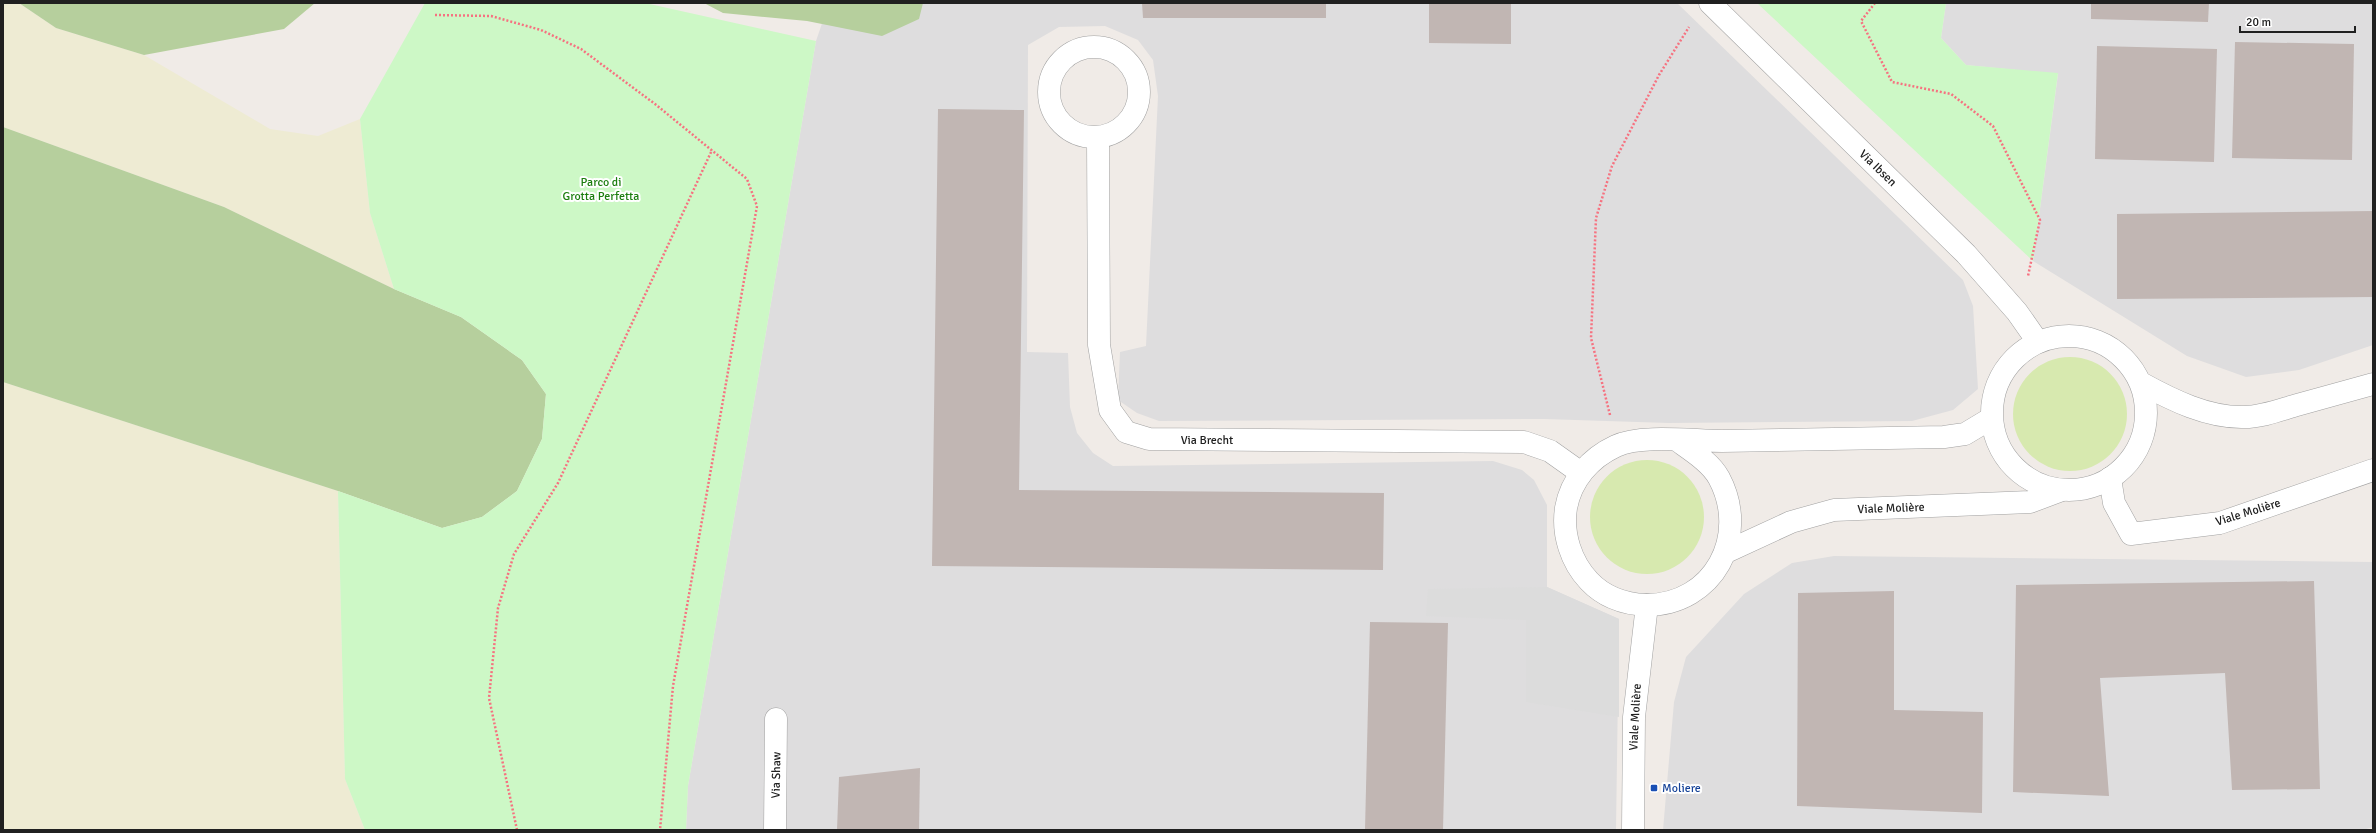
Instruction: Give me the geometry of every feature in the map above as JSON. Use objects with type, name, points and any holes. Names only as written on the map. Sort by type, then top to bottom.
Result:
[{"type":"street","name":"Via Ibsen","points":[[1710,3],[1966,254],[2017,312],[2038,342]]},
{"type":"street","points":[[1085,47],[1100,47],[1114,52],[1127,60],[1135,72],[1139,86],[1139,101],[1125,126],[1112,134],[1098,138],[1082,137],[1068,130],[1054,113],[1048,91],[1051,76],[1059,62],[1071,53],[1085,47]]},
{"type":"street","name":"Via Brecht","points":[[1098,138],[1099,345],[1110,410],[1126,432],[1149,439],[1524,442],[1550,451],[1581,473]]},
{"type":"street","points":[[2062,336],[2086,337],[2109,346],[2128,362],[2140,384],[2146,404],[2145,426],[2138,446],[2127,464],[2110,478],[2087,488],[2062,490],[2040,485],[2021,473],[2005,456],[1995,436],[1990,419],[1995,392],[2004,371],[2019,354],[2038,342],[2062,336]]},
{"type":"street","points":[[2140,384],[2168,398],[2203,410],[2224,416],[2244,417],[2270,413],[2373,384]]},
{"type":"street","points":[[1678,441],[1699,456],[1719,477],[1731,516],[1726,552],[1710,578],[1688,596],[1662,605],[1633,604],[1613,598],[1589,581],[1570,553],[1564,522],[1568,498],[1581,473],[1592,460],[1617,445],[1651,439],[1678,441],[1944,438],[1965,434],[1990,419]]},
{"type":"street","name":"Viale Molière","points":[[2110,478],[2114,503],[2130,534],[2220,523],[2373,470]]},
{"type":"street","name":"Viale Molière","points":[[1726,552],[1791,522],[1834,510],[2030,502],[2062,490]]},
{"type":"street","name":"Viale Molière","points":[[1633,830],[1634,717],[1647,605]]},
{"type":"street","name":"Via Shaw","points":[[775,830],[776,719]]},
{"type":"path","points":[[1875,3],[1860,21],[1892,82],[1952,94],[1993,126],[2040,220],[2033,261],[2017,312]]},
{"type":"path","points":[[434,15],[490,16],[541,30],[581,49],[655,104],[747,180],[757,206],[673,686],[660,830]]},
{"type":"path","points":[[1617,445],[1591,338],[1596,218],[1612,166],[1659,75],[1692,22]]},
{"type":"path","points":[[517,830],[489,698],[498,608],[514,554],[558,483],[712,150]]},
{"type":"shaded area","points":[[3,3],[19,3],[56,28],[144,55],[270,129],[318,136],[360,119],[370,213],[394,289],[224,207],[3,127]]},
{"type":"shaded area","points":[[829,3],[1677,3],[1963,280],[1973,306],[1978,389],[1953,410],[1912,421],[1669,423],[1544,419],[1159,421],[1137,413],[1118,400],[1120,352],[1146,346],[1158,96],[1153,60],[1138,40],[1105,26],[1059,27],[1028,45],[1027,352],[1068,353],[1070,407],[1077,433],[1093,453],[1113,466],[1493,461],[1522,470],[1534,480],[1547,505],[1547,587],[1619,619],[1616,830],[686,830],[688,786],[816,41]]},
{"type":"shaded area","points":[[1946,3],[2373,3],[2373,345],[2299,370],[2246,377],[2187,356],[2033,261],[2058,74],[1966,65],[1941,38]]},
{"type":"shaded area","points":[[3,382],[338,491],[345,779],[365,830],[3,830]]},
{"type":"shaded area","points":[[1834,556],[2373,562],[2373,827],[2363,830],[1663,830],[1674,702],[1686,657],[1744,594],[1792,563]]},
{"type":"shaded area","points":[[1547,587],[1619,619],[1619,717],[1526,702],[1526,620],[1426,616],[1428,589]]},
{"type":"green space","points":[[19,3],[315,3],[284,29],[144,55],[56,28]]},
{"type":"green space","name":"Parco di Grotta Perfetta","points":[[425,3],[645,3],[816,41],[688,786],[686,830],[365,830],[345,779],[338,491],[442,528],[482,517],[517,491],[542,439],[546,394],[522,360],[461,317],[394,289],[370,213],[360,119]]},
{"type":"green space","points":[[704,3],[923,3],[919,19],[882,36],[807,21],[723,13]]},
{"type":"green space","points":[[1757,3],[1946,3],[1941,38],[1966,65],[2058,73],[2033,261]]},
{"type":"green space","points":[[3,127],[224,207],[394,289],[461,317],[522,360],[546,394],[542,439],[517,491],[482,517],[442,528],[338,491],[3,382]]},
{"type":"green space","points":[[2070,357],[2092,361],[2110,374],[2123,392],[2127,414],[2123,436],[2110,454],[2092,467],[2070,471],[2048,467],[2030,454],[2017,436],[2013,414],[2017,392],[2030,374],[2048,361]]},
{"type":"green space","points":[[1647,460],[1669,464],[1687,477],[1700,495],[1704,517],[1700,539],[1687,557],[1669,570],[1647,574],[1625,570],[1607,557],[1594,539],[1590,517],[1594,495],[1607,477],[1625,464]]},
{"type":"building","points":[[1142,3],[1326,3],[1326,18],[1143,18]]},
{"type":"building","points":[[1429,3],[1511,3],[1511,44],[1429,43]]},
{"type":"building","points":[[2091,3],[2209,3],[2208,22],[2091,19]]},
{"type":"building","points":[[2235,42],[2354,44],[2352,160],[2232,158]]},
{"type":"building","points":[[2097,46],[2217,49],[2214,162],[2095,159]]},
{"type":"building","points":[[938,109],[1024,110],[1019,490],[1384,493],[1383,570],[932,566]]},
{"type":"building","points":[[2373,211],[2373,297],[2117,299],[2117,214]]},
{"type":"building","points":[[2314,581],[2320,789],[2232,790],[2225,673],[2100,678],[2109,796],[2013,792],[2016,585]]},
{"type":"building","points":[[1894,591],[1894,710],[1983,712],[1982,813],[1797,806],[1798,593]]},
{"type":"building","points":[[1370,622],[1448,623],[1443,830],[1365,830]]},
{"type":"building","points":[[920,768],[919,830],[837,830],[839,777]]},
{"type":"place","name":"Moliere","points":[[1654,788]]}]
